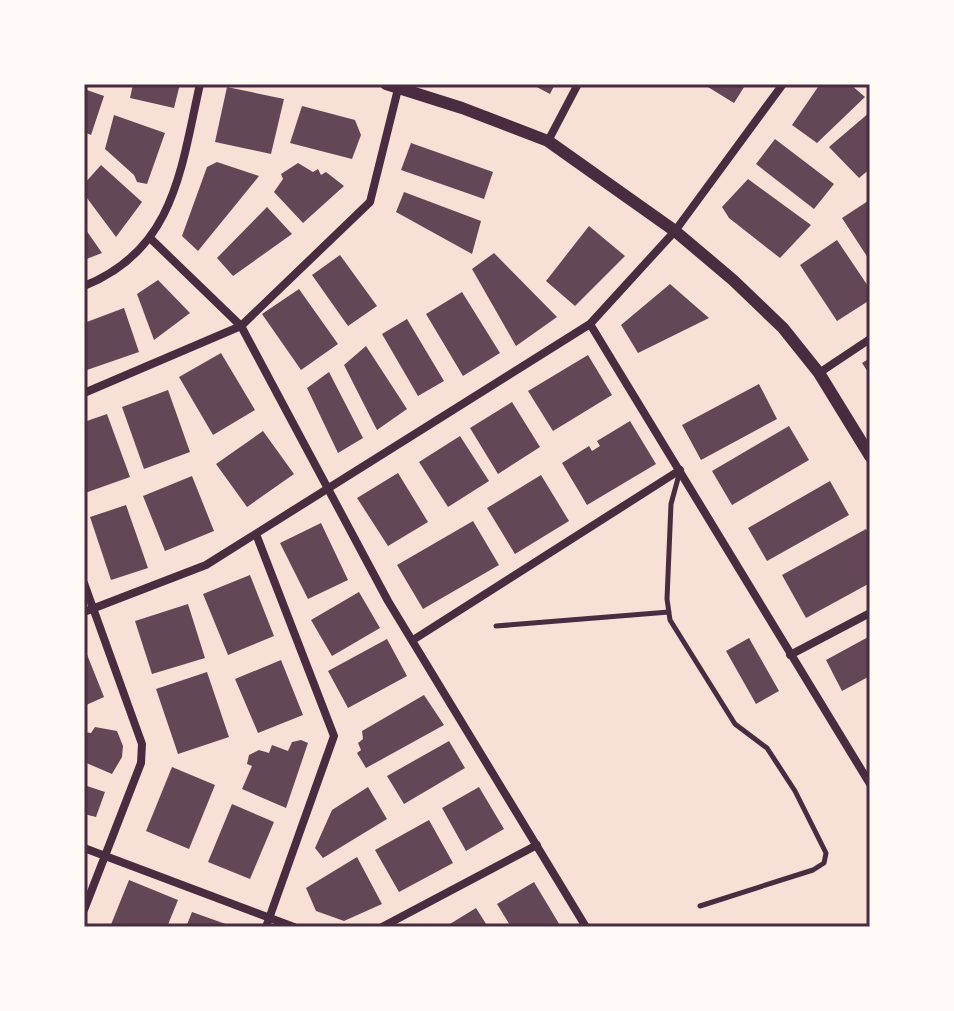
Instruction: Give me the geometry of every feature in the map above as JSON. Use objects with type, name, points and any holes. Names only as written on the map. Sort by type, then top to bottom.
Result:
[{"type":"street","points":[[84,286],[105,277],[151,239],[178,184],[200,84]]},
{"type":"street","points":[[548,141],[578,84]]},
{"type":"street","points":[[89,610],[206,565],[590,324],[675,231],[783,84]]},
{"type":"street","points":[[84,393],[241,326],[370,202],[394,85],[548,141],[675,231],[763,306],[819,373],[870,456]]},
{"type":"street","points":[[151,239],[241,326],[413,640],[586,927]]},
{"type":"street","points":[[590,324],[870,784]]},
{"type":"street","points":[[819,373],[870,339]]},
{"type":"street","points":[[413,640],[680,470]]},
{"type":"street","points":[[256,534],[334,736],[268,923]]},
{"type":"street","points":[[84,583],[89,610],[142,744],[141,763],[84,910]]},
{"type":"street","points":[[790,655],[870,613]]},
{"type":"street","points":[[382,927],[537,845]]},
{"type":"street","points":[[84,848],[268,923],[294,927]]},
{"type":"lane","points":[[680,470],[671,504],[670,620],[735,724],[767,748],[795,791],[826,853],[824,863],[813,870],[700,906]]},
{"type":"lane","points":[[496,626],[669,612]]},
{"type":"building","points":[[133,84],[180,84],[174,108],[130,98]]},
{"type":"building","points":[[531,84],[555,84],[550,94]]},
{"type":"building","points":[[703,84],[746,84],[734,103]]},
{"type":"building","points":[[820,84],[850,84],[865,97],[817,143],[792,125]]},
{"type":"building","points":[[227,87],[284,99],[271,154],[215,142]]},
{"type":"building","points":[[84,89],[104,96],[91,135],[84,132]]},
{"type":"building","points":[[302,106],[355,120],[361,135],[352,159],[290,143]]},
{"type":"building","points":[[870,112],[870,169],[859,178],[829,147]]},
{"type":"building","points":[[114,115],[165,133],[147,184],[137,182],[134,175],[105,149]]},
{"type":"building","points":[[775,139],[834,184],[814,209],[756,164]]},
{"type":"building","points":[[411,143],[493,172],[484,199],[401,170]]},
{"type":"building","points":[[217,162],[259,176],[198,251],[182,236],[207,167]]},
{"type":"building","points":[[298,163],[313,172],[318,169],[321,175],[326,172],[344,186],[303,223],[274,192],[283,179],[281,174]]},
{"type":"building","points":[[101,165],[142,202],[116,237],[84,194],[84,184]]},
{"type":"building","points":[[748,179],[811,225],[780,258],[729,218],[722,207]]},
{"type":"building","points":[[404,192],[481,221],[472,254],[396,212]]},
{"type":"building","points":[[868,201],[870,203],[870,261],[842,218]]},
{"type":"building","points":[[267,207],[292,234],[233,276],[217,258]]},
{"type":"building","points":[[589,226],[625,256],[575,306],[546,281]]},
{"type":"building","points":[[84,227],[102,253],[84,260]]},
{"type":"building","points":[[837,240],[870,289],[870,300],[837,321],[800,265]]},
{"type":"building","points":[[494,253],[557,317],[516,346],[472,269]]},
{"type":"building","points":[[340,255],[377,306],[348,326],[312,275]]},
{"type":"building","points":[[158,280],[190,313],[154,340],[137,294]]},
{"type":"building","points":[[670,284],[709,318],[638,353],[621,325]]},
{"type":"building","points":[[299,289],[338,344],[301,370],[262,314]]},
{"type":"building","points":[[462,292],[500,353],[463,376],[426,314]]},
{"type":"building","points":[[124,308],[139,352],[84,371],[84,323]]},
{"type":"building","points":[[407,319],[444,381],[418,396],[382,334]]},
{"type":"building","points":[[366,346],[407,409],[377,430],[344,365]]},
{"type":"building","points":[[221,353],[255,410],[213,435],[179,377]]},
{"type":"building","points":[[588,355],[612,395],[553,431],[528,391]]},
{"type":"building","points":[[870,358],[870,375],[862,363]]},
{"type":"building","points":[[329,372],[363,438],[338,453],[307,388]]},
{"type":"building","points":[[759,384],[777,419],[701,460],[682,425]]},
{"type":"building","points":[[168,390],[190,452],[144,469],[122,407]]},
{"type":"building","points":[[512,402],[540,447],[498,474],[470,428]]},
{"type":"building","points":[[107,414],[130,477],[85,493],[84,422]]},
{"type":"building","points":[[630,421],[656,464],[587,505],[562,463],[589,446],[592,451],[600,446],[597,441]]},
{"type":"building","points":[[789,426],[809,460],[732,505],[712,471]]},
{"type":"building","points":[[263,431],[294,474],[247,507],[216,464]]},
{"type":"building","points":[[460,436],[489,481],[448,507],[419,462]]},
{"type":"building","points":[[398,473],[428,522],[388,546],[357,498]]},
{"type":"building","points":[[541,475],[569,521],[515,554],[487,508]]},
{"type":"building","points":[[192,476],[214,531],[165,551],[143,496]]},
{"type":"building","points":[[830,481],[849,515],[767,561],[748,528]]},
{"type":"building","points":[[126,505],[148,568],[111,580],[90,517]]},
{"type":"building","points":[[473,521],[499,565],[423,609],[397,565]]},
{"type":"building","points":[[321,523],[348,580],[308,599],[280,543]]},
{"type":"building","points":[[866,529],[870,537],[870,583],[806,618],[782,575]]},
{"type":"building","points":[[250,575],[274,636],[228,655],[203,594]]},
{"type":"building","points":[[359,592],[380,628],[332,656],[311,620]]},
{"type":"building","points":[[188,604],[205,658],[152,674],[135,621]]},
{"type":"building","points":[[870,636],[870,676],[842,691],[826,660]]},
{"type":"building","points":[[749,638],[779,691],[756,704],[726,651]]},
{"type":"building","points":[[387,639],[407,676],[348,708],[328,671]]},
{"type":"building","points":[[84,647],[104,697],[84,706]]},
{"type":"building","points":[[281,660],[303,715],[258,733],[235,679]]},
{"type":"building","points":[[207,672],[229,737],[178,754],[156,689]]},
{"type":"building","points":[[424,695],[444,725],[366,768],[357,753],[361,750],[358,743],[363,739],[362,731]]},
{"type":"building","points":[[95,727],[117,731],[123,746],[122,757],[112,774],[84,762],[84,732],[91,733]]},
{"type":"building","points":[[301,740],[308,743],[286,808],[242,789],[252,766],[247,764],[249,755],[259,750],[269,753],[272,745],[288,751],[292,742]]},
{"type":"building","points":[[449,741],[465,768],[404,804],[387,776]]},
{"type":"building","points":[[172,767],[215,785],[189,849],[146,831]]},
{"type":"building","points":[[84,785],[105,792],[96,817],[84,814]]},
{"type":"building","points":[[368,787],[387,819],[323,858],[315,848],[332,810]]},
{"type":"building","points":[[479,787],[504,829],[466,851],[442,808]]},
{"type":"building","points":[[232,804],[274,822],[250,879],[208,862]]},
{"type":"building","points":[[429,820],[453,863],[399,892],[375,850]]},
{"type":"building","points":[[357,857],[382,904],[344,921],[316,911],[306,888]]},
{"type":"building","points":[[129,880],[178,900],[167,927],[110,927]]},
{"type":"building","points":[[534,882],[561,927],[511,927],[497,904]]},
{"type":"building","points":[[476,908],[488,927],[445,927]]},
{"type":"building","points":[[192,912],[234,927],[186,927]]}]
